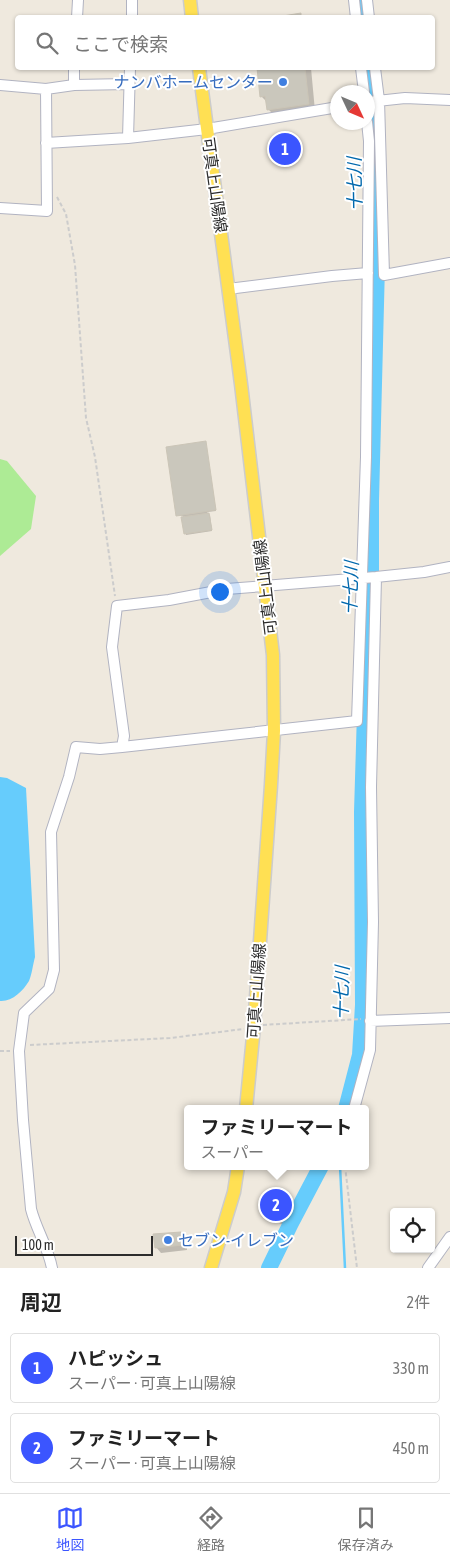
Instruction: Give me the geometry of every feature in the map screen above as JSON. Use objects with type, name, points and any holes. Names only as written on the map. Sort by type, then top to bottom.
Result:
[{"type":"main road","points":[[190,0],[192,15]]},
{"type":"main road","name":"可真上山陽線","points":[[199,70],[273,655],[274,731],[254,1026],[246,1105]]},
{"type":"main road","points":[[211,1268],[234,1192],[237,1170]]},
{"type":"street","points":[[77,15],[78,0]]},
{"type":"street","points":[[132,0],[132,15]]},
{"type":"street","points":[[354,0],[356,15]]},
{"type":"street","points":[[367,0],[370,15]]},
{"type":"street","points":[[74,70],[74,85]]},
{"type":"street","points":[[128,138],[130,70]]},
{"type":"street","points":[[361,70],[363,85]]},
{"type":"street","points":[[375,70],[379,100],[384,275],[450,263]]},
{"type":"street","points":[[0,85],[46,89],[74,85],[129,84]]},
{"type":"street","points":[[0,208],[47,211],[46,89]]},
{"type":"street","points":[[375,101],[405,98],[450,100]]},
{"type":"street","points":[[46,143],[128,138],[207,129],[330,108]]},
{"type":"street","points":[[52,1268],[50,1256],[33,1218],[31,1208],[23,1120],[20,1046],[24,1013],[49,989],[54,970],[51,832],[70,777],[76,748],[100,749],[122,747],[357,721],[366,446],[368,130]]},
{"type":"street","points":[[228,289],[368,273]]},
{"type":"street","points":[[122,747],[124,736],[112,647],[117,606],[169,600],[228,589],[376,577],[450,567]]},
{"type":"street","points":[[355,1105],[370,1050],[365,1020],[373,922],[371,788],[376,577]]},
{"type":"street","points":[[365,1020],[450,1018]]},
{"type":"street","points":[[428,1268],[450,1237]]},
{"type":"path","points":[[46,187],[55,193],[66,214],[73,257],[86,418],[95,457],[117,606]]},
{"type":"path","points":[[20,1046],[170,1038],[240,1030],[254,1026],[365,1020]]},
{"type":"path","points":[[345,1170],[356,1268]]},
{"type":"green space","points":[[0,459],[7,461],[36,496],[31,529],[0,556]]},
{"type":"water","points":[[0,777],[7,778],[26,788],[35,957],[29,981],[17,995],[4,1001],[0,1001]]},
{"type":"building","name":"ナンバホームセンター","points":[[257,70],[305,70],[309,104],[267,110],[265,96],[260,97]]},
{"type":"building","points":[[206,441],[216,510],[176,516],[166,447]]},
{"type":"building","points":[[209,513],[212,530],[184,534],[181,517]]},
{"type":"building","points":[[273,1189],[288,1194],[280,1221],[265,1216]]},
{"type":"building","name":"セブン-イレブン","points":[[181,1232],[183,1245],[155,1248],[153,1234]]},
{"type":"waterway","name":"十七川","points":[[360,0],[362,15]]},
{"type":"waterway","name":"十七川","points":[[347,1105],[360,1055],[363,1005],[362,812],[371,591],[371,501],[377,265],[375,151],[367,70]]},
{"type":"waterway","name":"十七川","points":[[269,1268],[319,1170]]},
{"type":"waterway","points":[[340,1170],[345,1268]]},
{"type":"place","name":"ナンバホームセンター","points":[[283,82]]},
{"type":"place","name":"ハピッシュ","points":[[285,149]]},
{"type":"place","name":"ファミリーマート","points":[[276,1205]]},
{"type":"place","name":"セブン-イレブン","points":[[168,1240]]}]
